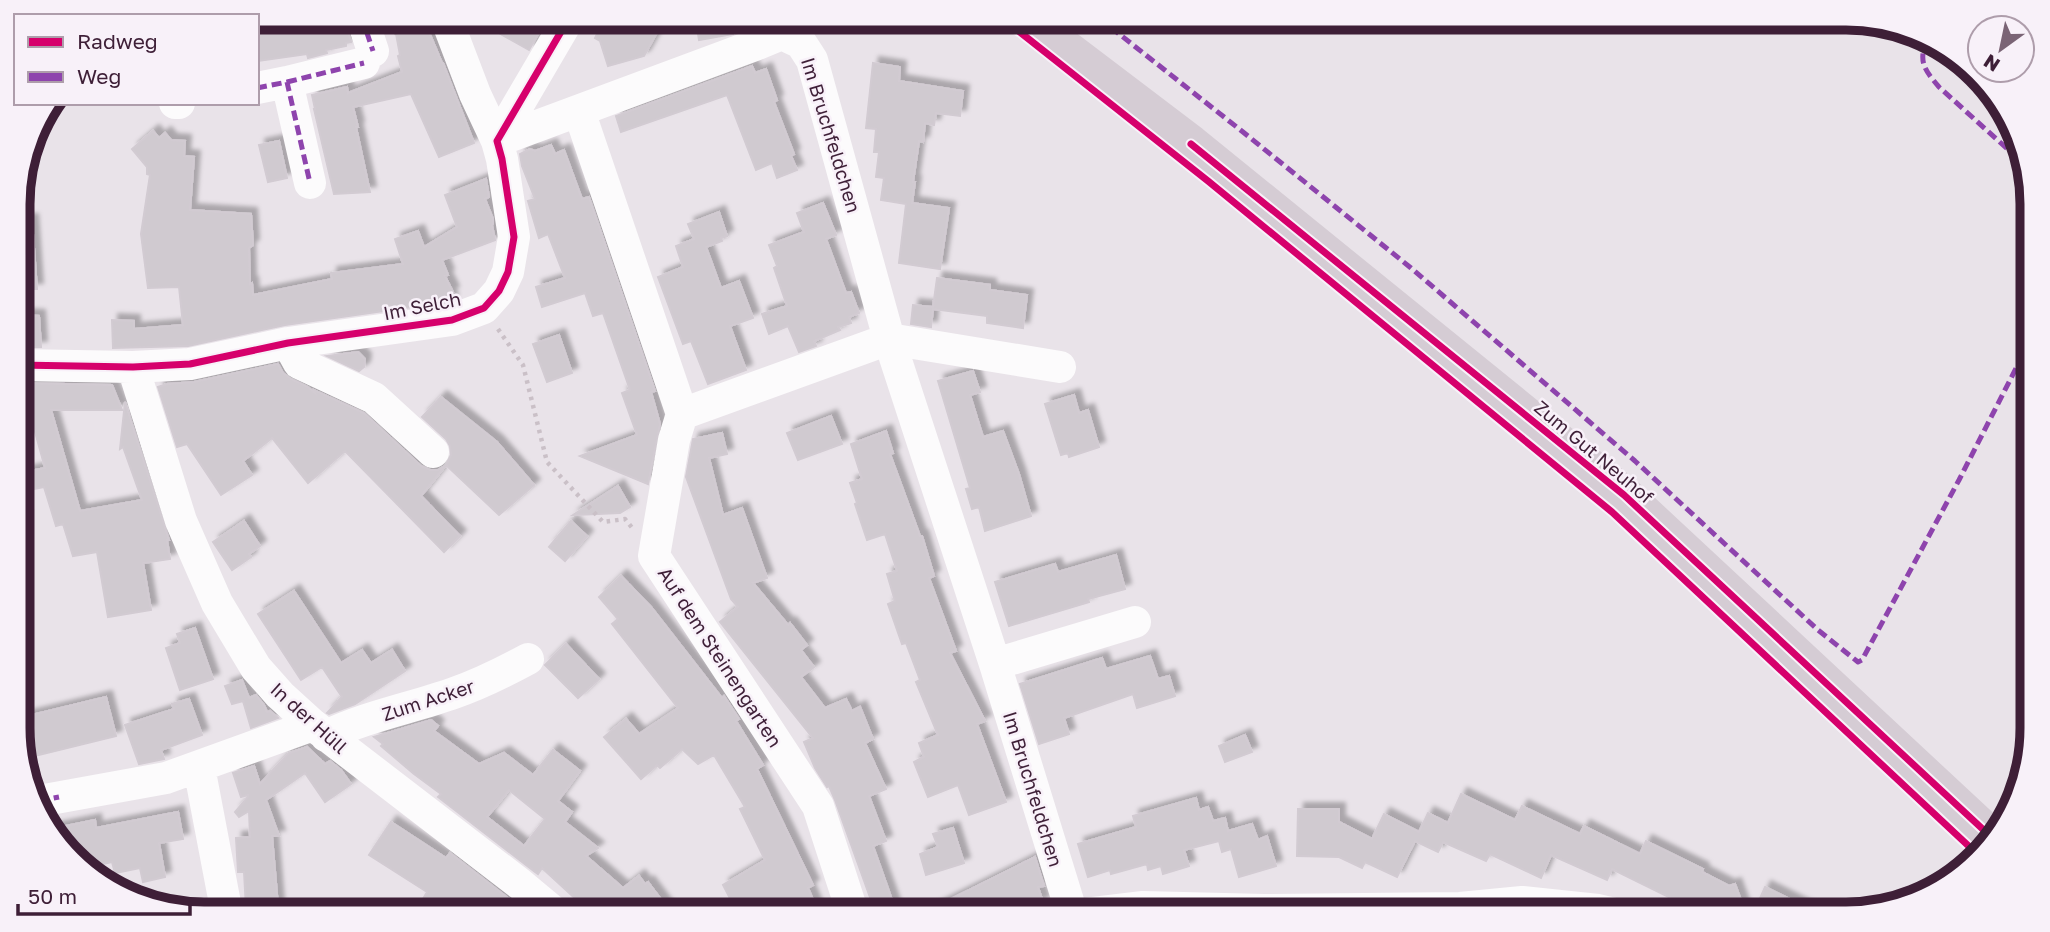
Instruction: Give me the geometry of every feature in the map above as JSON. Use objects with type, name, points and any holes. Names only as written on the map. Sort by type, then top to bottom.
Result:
[{"type":"main road","name":"Zum Gut Neuhof","points":[[1041,30],[1191,144],[1624,495],[1986,832]]},
{"type":"street","name":"Im Selch","points":[[30,365],[133,367],[190,364],[288,343],[452,320],[484,308],[499,291],[508,272],[514,237],[499,150],[444,30]]},
{"type":"street","points":[[499,150],[563,30]]},
{"type":"street","name":"Im Bruchfeldchen","points":[[499,150],[579,111],[782,34],[801,43],[812,61],[889,339],[995,664],[1068,902]]},
{"type":"street","points":[[310,183],[272,85],[367,43]]},
{"type":"street","points":[[579,111],[682,414],[889,339],[1060,367]]},
{"type":"street","points":[[288,343],[299,362],[374,398],[433,452]]},
{"type":"street","name":"In der Hüll","points":[[133,367],[181,521],[217,603],[256,668],[280,695],[320,730],[542,902]]},
{"type":"street","name":"Auf dem Steinengarten","points":[[682,414],[674,440],[654,556],[818,806],[849,902]]},
{"type":"street","points":[[995,664],[1135,622]]},
{"type":"street","name":"Zum Acker","points":[[45,800],[166,778],[320,730],[361,722],[455,693],[528,659]]},
{"type":"street","points":[[199,767],[225,902]]},
{"type":"path","points":[[367,43],[406,30]]},
{"type":"path","points":[[484,308],[523,365],[547,462],[603,522],[625,519],[654,556]]},
{"type":"building","points":[[259,30],[348,30],[351,42],[346,43],[346,46],[326,50],[327,53],[308,58],[307,54],[259,61]]},
{"type":"building","points":[[395,30],[428,30],[474,143],[439,157],[411,94],[353,107],[370,192],[334,194],[312,95],[347,87],[348,93],[402,72],[398,56]]},
{"type":"building","points":[[493,30],[540,30],[529,50]]},
{"type":"building","points":[[597,30],[658,30],[644,56],[608,66],[600,41],[595,38]]},
{"type":"building","points":[[697,30],[732,30],[733,34],[699,40]]},
{"type":"building","points":[[873,63],[900,67],[899,81],[963,91],[960,116],[936,113],[934,125],[925,123],[923,142],[919,141],[913,182],[912,203],[949,208],[940,269],[899,263],[906,204],[881,200],[884,178],[876,177],[879,152],[874,152],[876,129],[866,128]]},
{"type":"building","points":[[752,66],[755,73],[766,69],[797,170],[777,178],[772,163],[756,170],[727,95],[621,132],[616,116]]},
{"type":"building","points":[[153,131],[159,138],[165,133],[171,140],[185,141],[184,156],[194,157],[190,210],[251,214],[253,245],[249,248],[253,295],[332,279],[331,273],[403,264],[395,239],[418,231],[424,247],[457,227],[445,195],[486,179],[489,197],[485,199],[493,219],[495,240],[442,260],[448,275],[445,276],[453,292],[449,294],[452,300],[447,302],[285,325],[188,346],[113,348],[112,320],[134,321],[134,329],[183,325],[179,287],[148,288],[141,234],[150,175],[132,149]]},
{"type":"building","points":[[279,141],[287,178],[268,182],[259,145]]},
{"type":"building","points":[[551,145],[555,154],[564,150],[582,199],[589,197],[655,391],[651,392],[660,424],[648,484],[580,456],[637,435],[622,393],[630,390],[603,313],[593,316],[585,293],[542,307],[536,287],[565,278],[548,234],[539,238],[528,201],[535,199],[520,154]]},
{"type":"building","points":[[823,203],[836,235],[826,239],[846,293],[851,292],[859,313],[849,317],[851,323],[838,327],[840,330],[814,341],[816,346],[799,352],[788,326],[769,334],[762,314],[787,306],[769,245],[804,232],[797,213]]},
{"type":"building","points":[[719,212],[727,236],[721,238],[722,241],[706,247],[721,288],[739,281],[753,318],[730,326],[746,370],[708,384],[691,341],[683,344],[658,277],[683,267],[676,246],[694,239],[688,224]]},
{"type":"building","points":[[30,220],[32,220],[37,289],[30,289]]},
{"type":"building","points":[[937,278],[990,285],[990,290],[1027,295],[1023,328],[987,323],[987,316],[933,309],[931,327],[911,324],[913,305],[933,307]]},
{"type":"building","points":[[30,316],[39,316],[41,347],[30,347]]},
{"type":"building","points":[[559,335],[572,373],[547,382],[533,344]]},
{"type":"building","points":[[358,352],[365,359],[364,367],[359,371],[327,356]]},
{"type":"building","points":[[278,364],[283,373],[315,393],[314,390],[364,413],[421,466],[438,470],[446,465],[421,496],[460,536],[444,552],[345,451],[308,483],[272,438],[243,461],[252,475],[221,495],[187,444],[177,447],[158,387]]},
{"type":"building","points":[[973,371],[980,392],[970,395],[983,437],[1003,431],[1031,516],[985,531],[979,507],[972,509],[966,489],[970,488],[938,381]]},
{"type":"building","points":[[30,383],[112,385],[122,410],[51,410],[80,511],[142,500],[123,447],[120,449],[125,402],[169,540],[170,559],[143,563],[151,610],[108,617],[97,552],[73,556],[63,524],[56,526],[44,487],[30,490],[30,471],[45,468],[30,414]]},
{"type":"building","points":[[1074,395],[1079,413],[1088,410],[1099,447],[1069,457],[1068,453],[1061,455],[1045,404]]},
{"type":"building","points":[[441,397],[497,442],[534,485],[499,515],[446,465],[451,455],[450,446],[422,417]]},
{"type":"building","points":[[831,416],[842,444],[798,460],[787,433]]},
{"type":"building","points":[[886,431],[893,453],[890,454],[922,536],[934,576],[929,578],[956,651],[950,653],[985,721],[977,724],[1006,802],[969,815],[958,785],[928,797],[914,762],[924,757],[919,743],[938,735],[916,682],[920,680],[906,643],[902,644],[888,604],[895,601],[887,574],[897,571],[885,534],[867,540],[850,483],[862,479],[851,444]]},
{"type":"building","points":[[722,433],[727,454],[709,458],[723,515],[742,508],[767,578],[753,583],[807,645],[801,650],[814,667],[801,677],[825,708],[846,699],[852,711],[860,707],[873,739],[865,743],[886,789],[869,796],[886,841],[873,846],[893,902],[872,902],[835,800],[829,786],[827,787],[815,768],[804,742],[813,738],[720,622],[738,607],[731,599],[686,477],[693,439]]},
{"type":"building","points":[[618,486],[630,507],[620,513],[573,515]]},
{"type":"building","points":[[244,521],[260,546],[249,554],[251,557],[232,570],[213,542]]},
{"type":"building","points":[[571,521],[587,536],[565,561],[549,547]]},
{"type":"building","points":[[1116,555],[1125,589],[1009,626],[995,582],[1055,564],[1058,572]]},
{"type":"building","points":[[621,576],[651,607],[722,698],[724,696],[763,765],[757,769],[813,885],[808,888],[814,902],[732,902],[723,885],[765,860],[740,809],[745,807],[714,755],[698,764],[682,749],[660,768],[657,765],[641,779],[604,737],[626,719],[639,734],[678,708],[612,624],[618,619],[599,597]]},
{"type":"building","points":[[294,591],[341,663],[362,650],[371,663],[392,650],[405,671],[355,704],[327,713],[342,697],[322,667],[301,680],[258,614]]},
{"type":"building","points":[[195,628],[213,679],[180,690],[166,648],[180,643],[177,634]]},
{"type":"building","points":[[566,644],[599,679],[578,698],[545,665]]},
{"type":"building","points":[[1150,656],[1158,679],[1169,676],[1175,696],[1137,708],[1133,694],[1064,718],[1069,734],[1039,744],[1020,684],[1102,658],[1106,669]]},
{"type":"building","points":[[242,680],[249,698],[256,695],[267,712],[270,711],[278,718],[251,728],[243,701],[232,704],[225,686]]},
{"type":"building","points":[[106,697],[116,736],[32,756],[30,715]]},
{"type":"building","points":[[189,699],[202,735],[161,750],[164,759],[139,764],[125,725],[174,709],[172,704]]},
{"type":"building","points":[[431,720],[438,726],[434,731],[479,764],[504,753],[533,775],[553,750],[580,771],[558,801],[572,812],[565,822],[598,848],[586,856],[623,888],[639,876],[645,884],[648,882],[663,902],[579,902],[542,868],[538,874],[535,872],[438,797],[441,794],[381,746],[383,744],[374,737]],"holes":[[[509,790],[545,819],[524,846],[487,817]]]},
{"type":"building","points":[[1245,735],[1252,752],[1225,762],[1219,746]]},
{"type":"building","points":[[307,747],[325,764],[330,761],[341,770],[351,784],[325,802],[305,773],[266,800],[279,836],[272,836],[278,902],[246,902],[244,872],[238,872],[236,838],[250,837],[249,811],[239,817],[235,812],[248,795],[241,797],[233,773],[254,766],[260,784],[289,753]]},
{"type":"building","points":[[1461,794],[1515,820],[1522,806],[1580,834],[1584,826],[1640,854],[1646,841],[1703,869],[1702,872],[1729,886],[1735,884],[1742,902],[1679,902],[1612,869],[1607,880],[1551,855],[1541,878],[1490,854],[1486,861],[1443,842],[1438,852],[1415,841],[1397,877],[1365,862],[1362,868],[1339,857],[1297,856],[1298,809],[1339,809],[1339,822],[1372,839],[1384,814],[1419,832],[1428,813],[1448,823]]},
{"type":"building","points":[[1196,798],[1199,810],[1208,807],[1213,821],[1225,818],[1228,831],[1252,824],[1258,840],[1267,836],[1276,866],[1239,877],[1231,849],[1222,852],[1219,841],[1184,850],[1189,866],[1163,874],[1161,866],[1148,870],[1147,864],[1111,874],[1110,870],[1088,877],[1078,844],[1136,827],[1133,816]]},
{"type":"building","points":[[178,812],[183,839],[159,843],[165,877],[143,882],[140,868],[115,873],[112,862],[97,865],[61,827],[95,820],[96,828]]},
{"type":"building","points":[[391,822],[446,858],[450,853],[513,902],[427,902],[423,899],[427,892],[369,855]]},
{"type":"building","points":[[953,828],[964,863],[926,875],[920,854],[938,847],[933,834]]},
{"type":"building","points":[[1035,857],[1044,886],[1038,887],[1043,902],[945,902]]},
{"type":"building","points":[[1765,887],[1796,902],[1758,902]]},
{"type":"marked path","points":[[366,30],[373,51]]},
{"type":"marked path","points":[[1114,30],[1411,268],[1635,461],[1818,630],[1858,662],[1862,660],[1959,480],[2020,361]]},
{"type":"marked path","points":[[1924,48],[1924,65],[1939,87],[2012,153]]},
{"type":"marked path","points":[[287,82],[364,63]]},
{"type":"marked path","points":[[259,88],[287,82],[310,183]]},
{"type":"marked path","points":[[45,800],[59,797]]},
{"type":"cycle path","points":[[30,365],[133,367],[190,364],[288,343],[452,320],[484,308],[499,291],[508,272],[514,237],[497,141],[562,30]]},
{"type":"cycle path","points":[[1017,30],[1208,181],[1612,512],[1971,848]]},
{"type":"cycle path","points":[[1191,144],[1624,495],[1986,832]]}]
